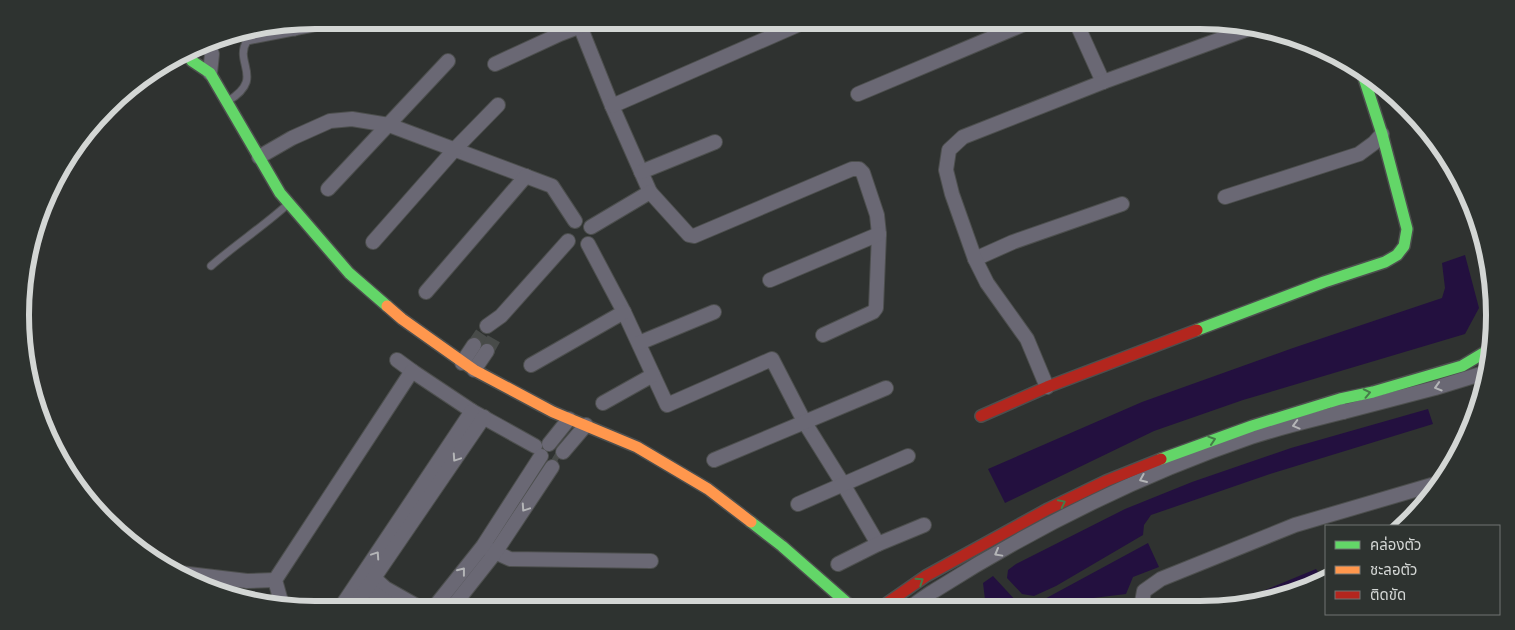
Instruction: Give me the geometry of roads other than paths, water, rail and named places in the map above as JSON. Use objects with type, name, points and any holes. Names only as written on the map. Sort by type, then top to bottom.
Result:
[{"type":"street","points":[[495,64],[573,29]]},
{"type":"street","points":[[581,29],[612,106],[650,192],[689,235],[694,236],[852,168],[859,169],[863,173],[877,215],[879,234],[876,308],[873,312],[823,335]]},
{"type":"street","points":[[612,106],[788,29]]},
{"type":"street","points":[[858,94],[1013,29]]},
{"type":"street","points":[[1079,29],[1103,82]]},
{"type":"street","points":[[1047,387],[1027,339],[987,283],[975,259],[952,194],[946,170],[949,150],[963,137],[1103,82],[1242,32]]},
{"type":"street","points":[[210,49],[212,54],[210,73]]},
{"type":"street","points":[[190,57],[192,61],[210,73],[288,204],[349,273],[402,319],[468,366],[553,412],[637,447],[708,489],[782,546],[846,601]]},
{"type":"street","points":[[328,189],[448,62]]},
{"type":"street","points":[[981,416],[1047,387],[1324,282],[1385,262],[1397,255],[1404,246],[1407,229],[1382,134],[1365,81]]},
{"type":"street","points":[[373,242],[455,149],[498,105]]},
{"type":"street","points":[[260,157],[292,138],[330,121],[352,119],[389,125],[552,186],[575,221]]},
{"type":"street","points":[[1225,197],[1359,154],[1374,143],[1382,134]]},
{"type":"street","points":[[641,172],[714,142]]},
{"type":"street","points":[[426,292],[526,176]]},
{"type":"street","points":[[595,224],[575,221],[568,227],[566,236],[568,241],[575,246],[588,244],[595,224],[650,192]]},
{"type":"street","points":[[975,259],[1013,242],[1122,204]]},
{"type":"street","points":[[770,280],[879,234]]},
{"type":"street","points":[[492,329],[501,316],[568,241]]},
{"type":"street","points":[[588,244],[624,312],[667,405],[772,358],[805,423],[844,484],[878,544]]},
{"type":"street","points":[[531,365],[624,312]]},
{"type":"street","points":[[639,344],[714,312]]},
{"type":"street","points":[[468,366],[480,348]]},
{"type":"street","points":[[919,601],[934,590],[1056,520],[1116,491],[1189,459],[1341,406],[1373,392],[1462,366],[1484,353]]},
{"type":"street","points":[[397,360],[412,372],[478,414],[542,449]]},
{"type":"street","points":[[281,599],[275,580],[412,372]]},
{"type":"street","points":[[890,601],[926,576],[1048,509],[1106,481],[1185,449],[1341,406],[1435,388],[1480,374]]},
{"type":"street","points":[[603,403],[653,375]]},
{"type":"street","points":[[714,460],[886,388]]},
{"type":"street","points":[[347,601],[366,580],[478,414]]},
{"type":"street","points":[[439,601],[483,546],[542,449],[569,419]]},
{"type":"street","points":[[563,452],[586,425]]},
{"type":"street","points":[[798,504],[908,456]]},
{"type":"street","points":[[457,601],[495,553],[552,467]]},
{"type":"street","points":[[1142,601],[1144,591],[1161,579],[1294,525],[1429,486]]},
{"type":"street","points":[[838,564],[878,544],[924,526]]},
{"type":"street","points":[[483,546],[510,559],[650,561]]},
{"type":"street","points":[[962,556],[959,561],[960,564],[968,570]]},
{"type":"street","points":[[195,575],[247,581],[275,580]]},
{"type":"street","points":[[366,580],[390,601]]},
{"type":"street","points":[[366,580],[408,601]]},
{"type":"street","points":[[356,601],[366,580]]},
{"type":"lane","points":[[227,101],[238,95],[244,88],[247,79],[244,49],[247,41],[311,29]]},
{"type":"lane","points":[[211,266],[288,204]]},
{"type":"tunnel","points":[[474,345],[487,326]]},
{"type":"tunnel","points":[[487,351],[497,333]]},
{"type":"tunnel","points":[[535,446],[558,460]]}]
